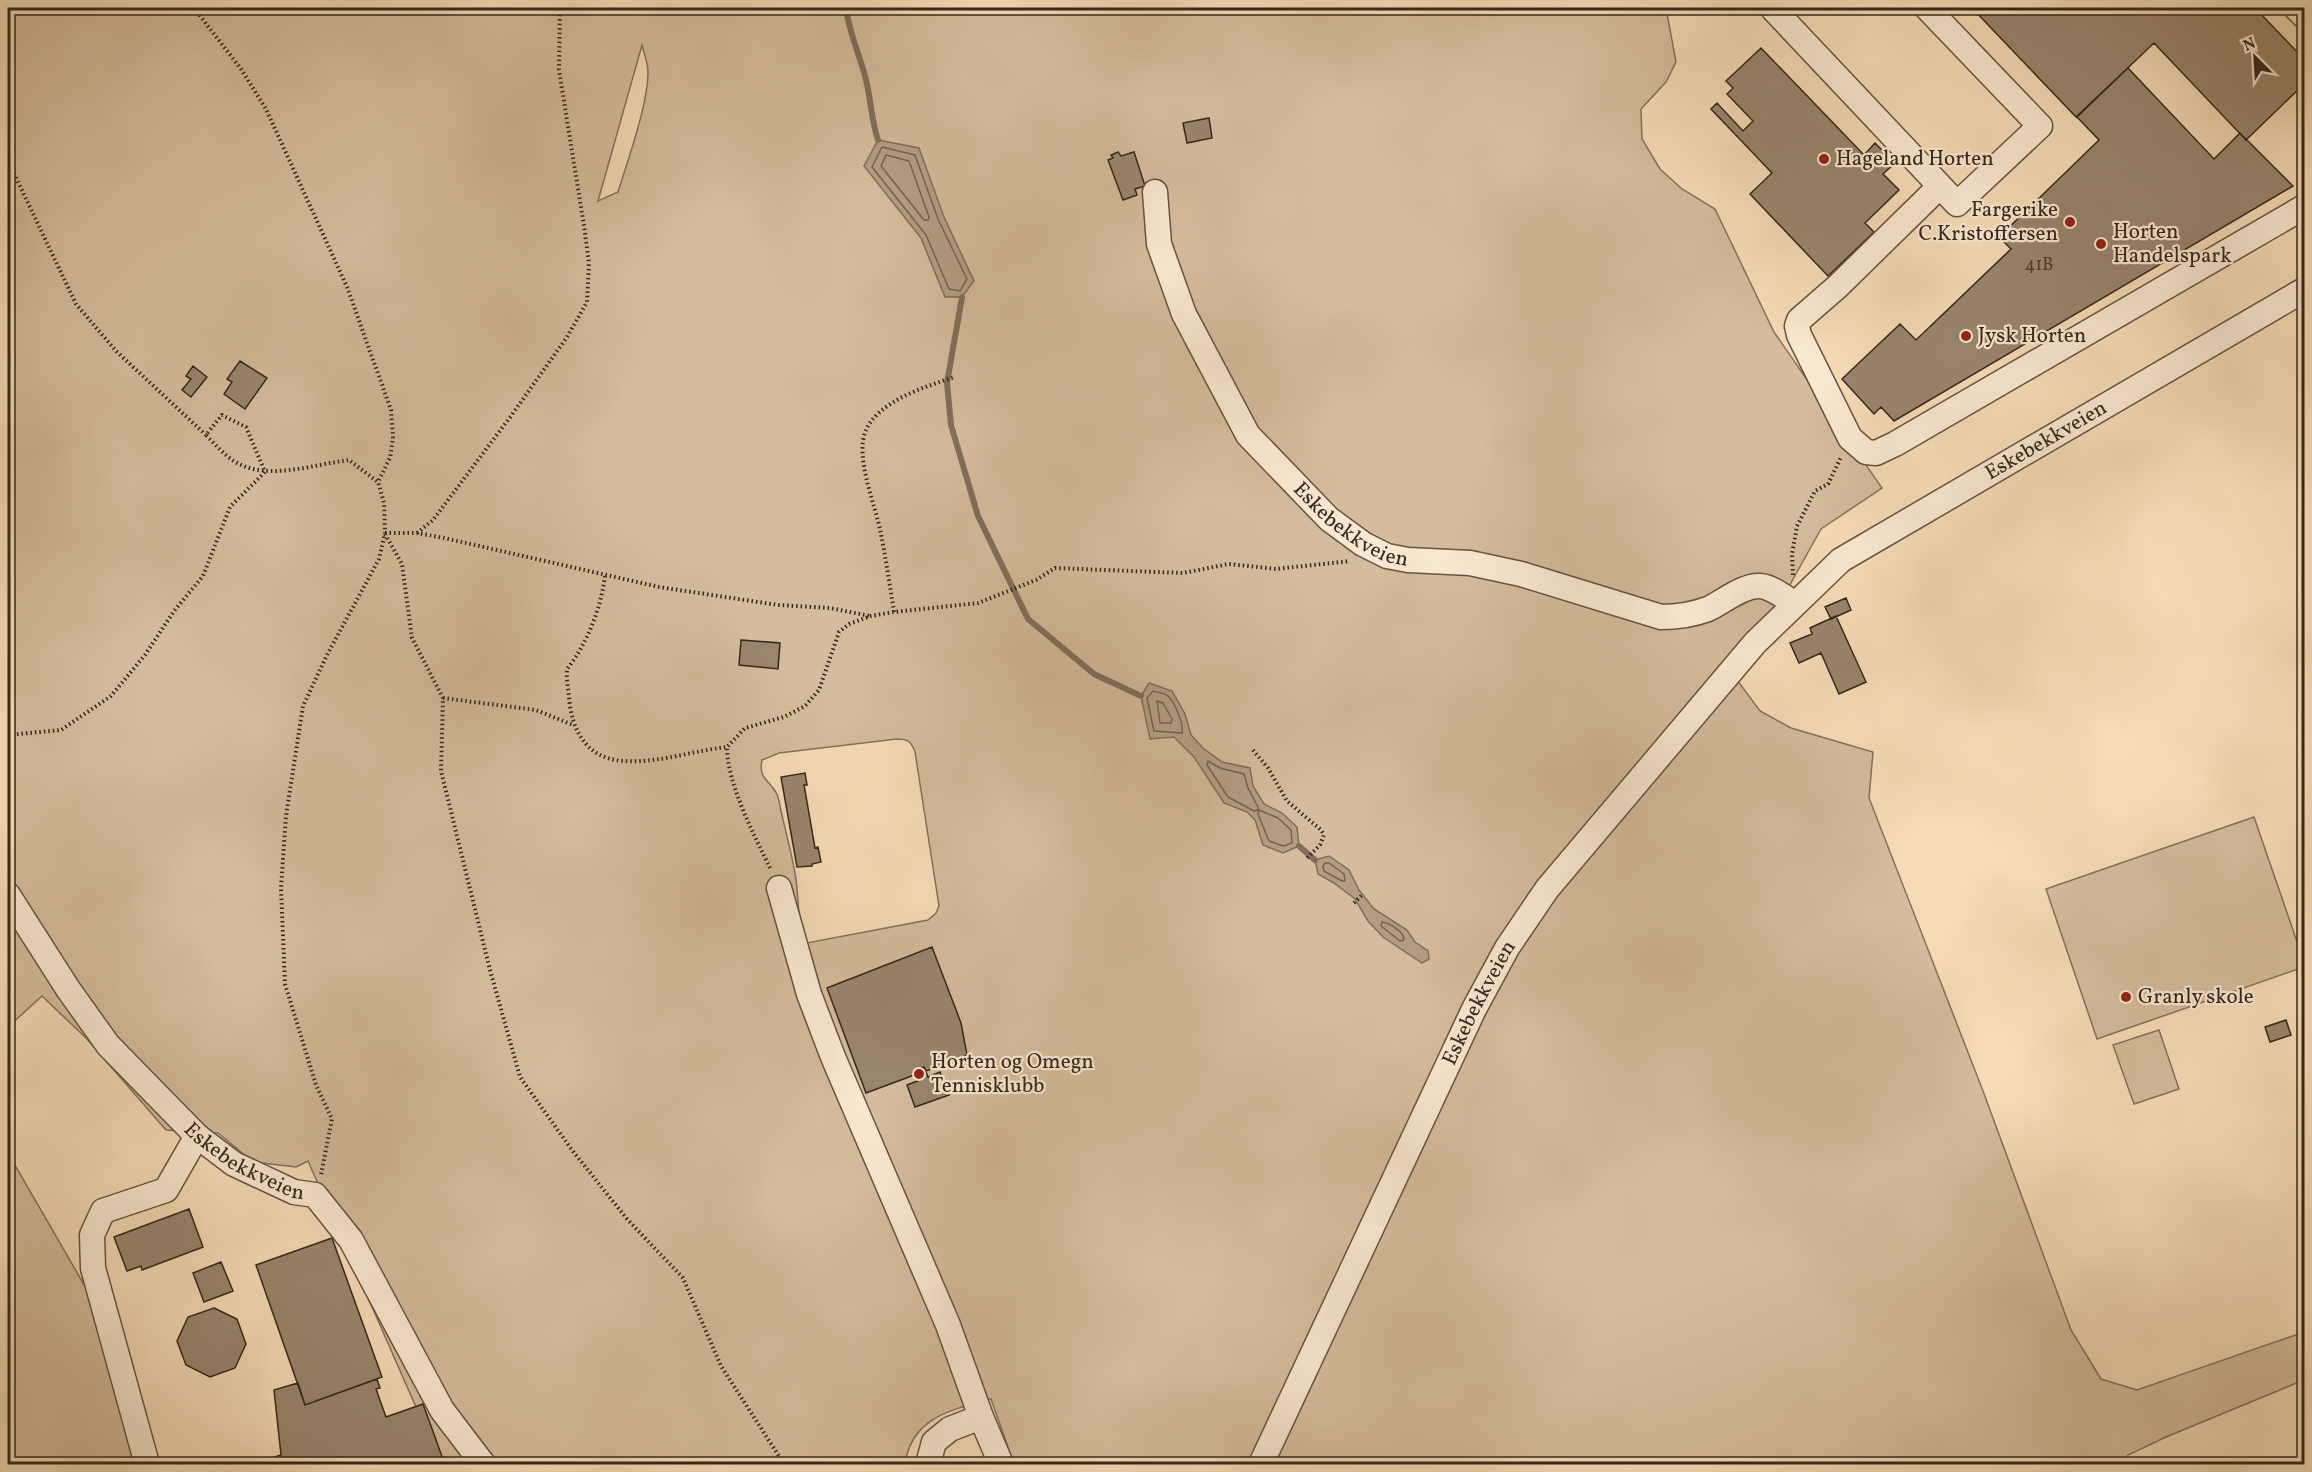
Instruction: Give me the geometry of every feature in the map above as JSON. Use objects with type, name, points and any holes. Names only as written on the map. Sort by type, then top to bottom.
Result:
[{"type":"street","points":[[1775,9],[1957,204],[2040,126],[1927,8]]},
{"type":"street","points":[[2296,8],[2304,16]]},
{"type":"street","points":[[1939,187],[1799,320],[1797,326],[1799,335],[1850,438],[1866,452],[1876,453],[1895,444],[2304,207]]},
{"type":"street","name":"Eskebekkveien","points":[[1155,192],[1158,244],[1184,314],[1248,435],[1329,519],[1363,544],[1387,556],[1408,560],[1470,563],[1511,572],[1661,617],[1683,617],[1709,608],[1745,589],[1758,586],[1770,589],[1794,603]]},
{"type":"street","name":"Eskebekkveien","points":[[1261,1464],[1474,1009],[1503,955],[1547,889],[1755,643],[1841,560],[2304,290]]},
{"type":"street","points":[[779,888],[809,994],[833,1057],[948,1325],[981,1417],[1001,1464]]},
{"type":"street","name":"Eskebekkveien","points":[[8,895],[68,989],[108,1045],[197,1136],[234,1164],[294,1192],[315,1195],[351,1240],[442,1410],[483,1464]]},
{"type":"street","points":[[147,1464],[93,1268],[92,1235],[104,1211],[166,1190],[197,1136]]},
{"type":"street","points":[[928,1464],[934,1442],[950,1429],[981,1417]]},
{"type":"path","points":[[194,8],[241,69],[266,109],[347,287],[391,410],[393,438],[390,458],[378,482]]},
{"type":"path","points":[[417,533],[438,513],[511,416],[567,337],[587,302],[589,263],[560,70],[560,8]]},
{"type":"path","points":[[8,161],[76,304],[116,351],[234,462],[265,472],[349,460],[378,482],[384,503],[385,533],[379,559],[327,655],[303,706],[282,850],[281,888],[285,984],[316,1085],[332,1119],[324,1165],[315,1195]]},
{"type":"path","points":[[894,612],[881,532],[863,459],[862,442],[866,429],[879,413],[897,400],[955,377]]},
{"type":"path","points":[[206,435],[222,416],[246,427],[265,472]]},
{"type":"path","points":[[1794,603],[1792,554],[1797,526],[1815,491],[1828,484],[1850,438]]},
{"type":"path","points":[[8,735],[61,730],[111,696],[145,655],[174,611],[203,576],[230,507],[265,472]]},
{"type":"path","points":[[385,533],[417,533],[493,548],[605,576],[756,602],[830,608],[871,616]]},
{"type":"path","points":[[385,533],[402,564],[412,638],[443,698],[441,771],[490,970],[520,1077],[572,1150],[627,1219],[683,1278],[721,1366],[784,1464]]},
{"type":"path","points":[[605,576],[603,593],[592,623],[577,657],[567,669],[573,725],[580,737],[594,751],[609,760],[643,761],[701,749],[727,747],[745,728],[784,717],[805,706],[819,690],[839,632],[849,624],[871,616],[978,603],[1036,580],[1055,568],[1183,573],[1229,564],[1276,568],[1387,556]]},
{"type":"path","points":[[443,698],[536,710],[573,725]]},
{"type":"path","points":[[727,747],[727,762],[752,829],[779,888]]},
{"type":"path","points":[[1253,750],[1268,768],[1287,801],[1324,835],[1320,844],[1306,859]]},
{"type":"path","points":[[1354,903],[1362,895]]},
{"type":"shaded area","points":[[8,8],[1666,8],[1676,62],[1666,82],[1641,109],[1642,139],[1660,169],[1682,189],[1715,209],[1774,332],[1882,488],[1821,529],[1737,680],[1760,711],[1791,728],[1873,752],[1869,798],[1983,1091],[2071,1330],[2101,1379],[2137,1390],[2304,1332],[2304,1380],[2166,1437],[2128,1455],[2120,1464],[1014,1464],[991,1399],[948,1412],[925,1426],[909,1448],[905,1464],[441,1464],[308,1161],[296,1167],[262,1163],[246,1156],[218,1133],[166,1130],[86,1038],[42,996],[8,1027]],"holes":[[[642,45],[648,72],[645,100],[637,132],[618,192],[598,201]],[[897,739],[909,741],[915,752],[939,906],[936,913],[928,920],[807,943],[800,920],[796,879],[779,801],[774,790],[764,778],[762,760],[779,753]]]},
{"type":"shaded area","points":[[2254,817],[2304,967],[2097,1039],[2046,889]]},
{"type":"shaded area","points":[[2159,1030],[2179,1089],[2134,1104],[2113,1045]]},
{"type":"shaded area","points":[[8,1153],[90,1295],[137,1464],[8,1464]]},
{"type":"water","points":[[878,140],[919,148],[944,217],[974,281],[962,297],[945,297],[921,238],[864,166]]},
{"type":"water","points":[[1149,683],[1172,691],[1185,714],[1191,735],[1203,748],[1222,762],[1250,768],[1253,786],[1264,804],[1282,813],[1297,827],[1299,846],[1283,853],[1263,845],[1255,820],[1247,812],[1224,803],[1194,757],[1174,737],[1150,739],[1141,696]]},
{"type":"water","points":[[1329,856],[1349,870],[1359,890],[1374,909],[1407,930],[1415,942],[1428,951],[1429,959],[1422,963],[1383,937],[1368,921],[1355,899],[1318,874],[1315,860]]},
{"type":"building","points":[[1972,8],[2255,8],[2304,59],[2304,84],[2246,140],[2154,43],[2076,117]]},
{"type":"building","name":"Hageland Horten","points":[[1761,48],[1864,155],[1875,143],[1895,163],[1883,174],[1899,190],[1865,223],[1874,232],[1828,276],[1750,194],[1772,173],[1711,109],[1717,103],[1743,131],[1753,121],[1727,94],[1733,88],[1726,81]]},
{"type":"building","name":"Horten Handelspark","points":[[2128,68],[2214,159],[2240,133],[2293,186],[1894,421],[1881,407],[1874,414],[1842,379],[1900,324],[1916,340],[2011,249],[1999,237],[2099,140],[2077,117]]},
{"type":"building","points":[[1209,118],[1212,138],[1187,143],[1183,123]]},
{"type":"building","points":[[1118,152],[1121,156],[1134,152],[1145,186],[1135,189],[1137,195],[1123,200],[1108,160],[1113,158],[1111,155]]},
{"type":"building","points":[[240,361],[267,378],[245,409],[224,394],[232,382],[227,379]]},
{"type":"building","points":[[193,366],[207,377],[191,397],[182,390],[191,379],[186,376]]},
{"type":"building","points":[[1846,598],[1851,610],[1831,619],[1825,607]]},
{"type":"building","points":[[1836,616],[1866,682],[1839,694],[1821,653],[1799,663],[1790,643],[1812,634],[1810,628]]},
{"type":"building","points":[[741,640],[780,643],[778,669],[739,665]]},
{"type":"building","points":[[805,773],[807,785],[804,785],[815,848],[818,847],[821,862],[812,864],[812,866],[797,867],[781,777]]},
{"type":"building","points":[[932,947],[961,1023],[967,1055],[926,1071],[924,1067],[916,1070],[917,1074],[866,1093],[827,988]]},
{"type":"building","points":[[2286,1020],[2291,1035],[2270,1042],[2265,1027]]},
{"type":"building","points":[[924,1067],[928,1077],[940,1072],[949,1095],[915,1107],[907,1085],[920,1080],[916,1070]]},
{"type":"building","points":[[189,1209],[203,1247],[142,1270],[141,1266],[127,1271],[114,1237]]},
{"type":"building","points":[[332,1238],[382,1377],[305,1405],[256,1265]]},
{"type":"building","points":[[221,1262],[233,1291],[204,1302],[193,1273]]},
{"type":"building","points":[[214,1308],[237,1319],[246,1344],[235,1368],[210,1377],[186,1365],[177,1341],[188,1317]]},
{"type":"building","points":[[377,1379],[380,1388],[376,1389],[386,1417],[423,1404],[444,1462],[439,1464],[267,1464],[265,1460],[281,1455],[274,1390],[298,1383],[305,1405]]},
{"type":"waterway","points":[[846,8],[866,80],[878,140]]},
{"type":"waterway","points":[[962,297],[947,383],[951,425],[978,516],[1028,619],[1094,674],[1141,696]]},
{"type":"waterway","points":[[1299,846],[1315,860]]},
{"type":"place","name":"Hageland Horten","points":[[1824,159]]},
{"type":"place","name":"Fargerike C.Kristoffersen","points":[[2070,222]]},
{"type":"place","name":"Horten Handelspark","points":[[2101,244]]},
{"type":"place","name":"Jysk Horten","points":[[1966,336]]},
{"type":"place","name":"Granly skole","points":[[2126,997]]},
{"type":"place","name":"Horten og Omegn Tennisklubb","points":[[919,1074]]}]
